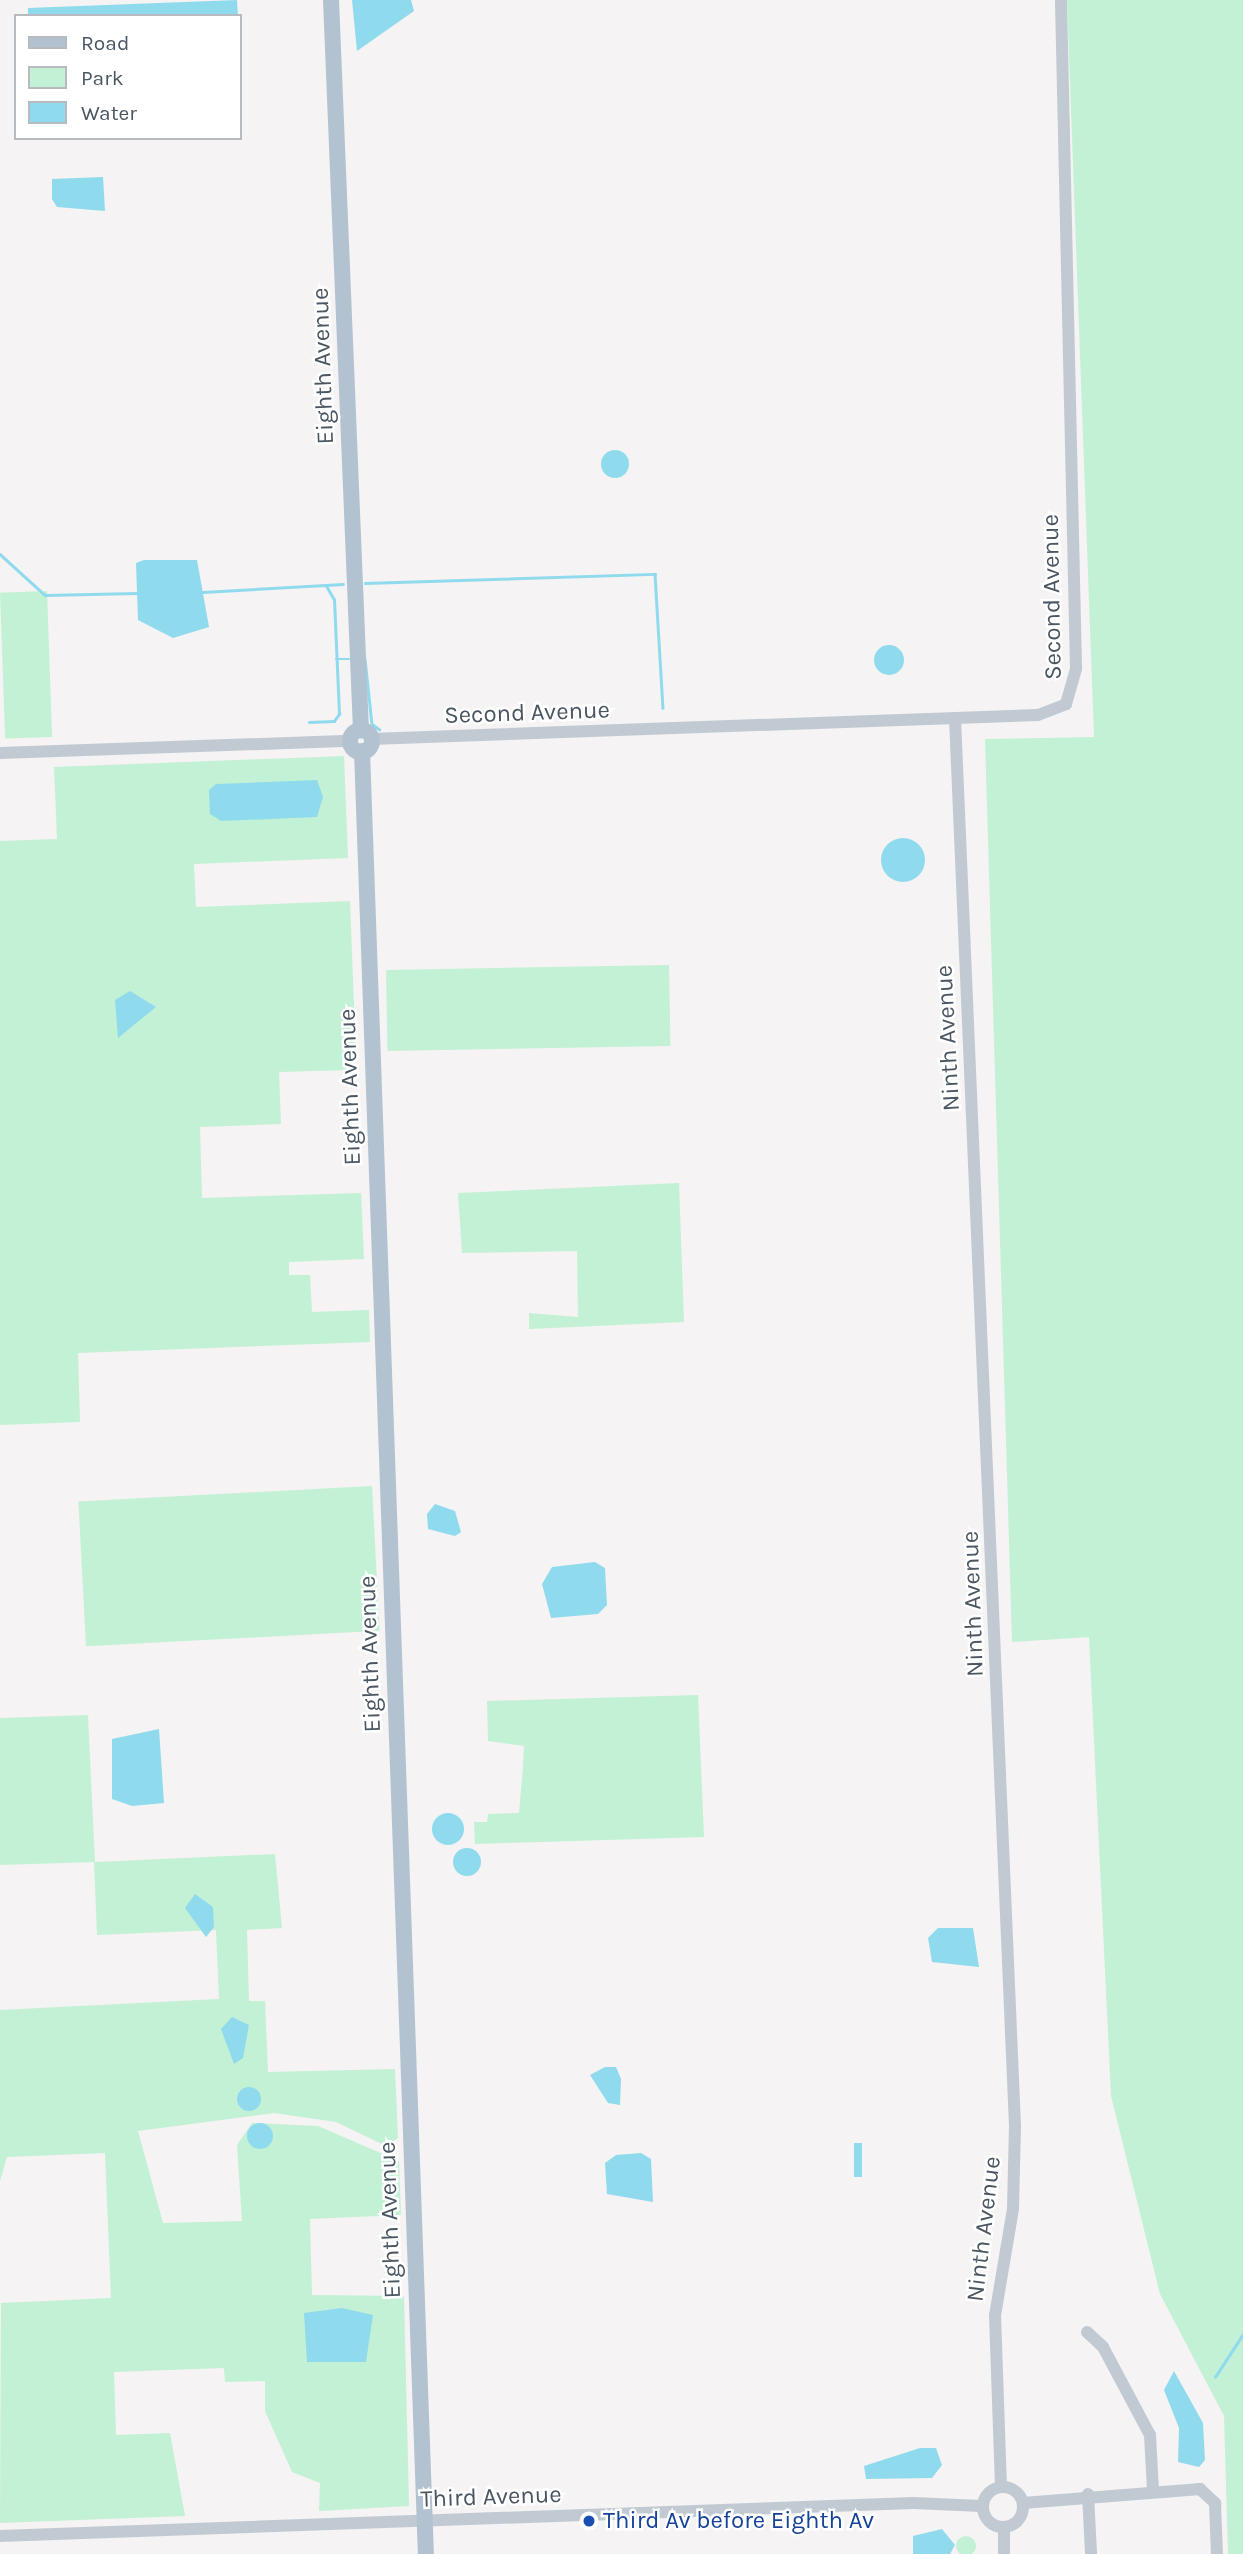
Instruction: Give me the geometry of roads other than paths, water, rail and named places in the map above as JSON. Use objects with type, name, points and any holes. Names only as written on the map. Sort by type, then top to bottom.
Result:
[{"type":"main road","name":"Eighth Avenue","points":[[331,0],[361,740],[426,2554]]},
{"type":"street","name":"Second Avenue","points":[[0,753],[956,718],[1056,711],[1074,692],[1060,0]]},
{"type":"street","name":"Ninth Avenue","points":[[956,718],[1015,2126],[1013,2209],[995,2315],[1001,2487]]},
{"type":"street","points":[[1087,2332],[1103,2347],[1150,2435],[1153,2491]]},
{"type":"street","points":[[1001,2487],[1015,2491],[1023,2503],[1019,2520],[1003,2528],[990,2524],[982,2506],[1001,2487]]},
{"type":"street","points":[[1023,2503],[1088,2494],[1153,2491],[1209,2494],[1217,2554]]},
{"type":"street","points":[[1088,2494],[1091,2554]]},
{"type":"street","name":"Third Avenue","points":[[0,2536],[913,2502],[982,2506]]},
{"type":"street","points":[[1003,2528],[1004,2554]]},
{"type":"water","points":[[237,0],[238,14],[28,14],[28,8]]},
{"type":"water","points":[[352,0],[411,0],[414,11],[357,51]]},
{"type":"water","points":[[103,177],[105,211],[57,207],[52,199],[52,179]]},
{"type":"water","points":[[615,450],[625,454],[629,464],[625,474],[615,478],[605,474],[601,464],[605,454]]},
{"type":"water","points":[[144,560],[197,560],[209,627],[173,638],[138,620],[136,563]]},
{"type":"water","points":[[889,645],[899,650],[904,660],[899,670],[889,675],[879,670],[874,660],[879,650]]},
{"type":"water","points":[[317,780],[323,797],[317,817],[221,821],[210,814],[209,790],[216,784]]},
{"type":"water","points":[[903,838],[912,839],[919,844],[924,851],[924,869],[919,876],[912,881],[903,882],[894,881],[887,876],[882,869],[881,860],[882,851],[887,844],[894,839]]},
{"type":"water","points":[[130,991],[156,1007],[118,1038],[115,1000]]},
{"type":"water","points":[[435,1504],[455,1511],[461,1532],[455,1536],[428,1529],[427,1514]]},
{"type":"water","points":[[595,1562],[605,1568],[607,1605],[598,1614],[551,1618],[542,1584],[552,1567]]},
{"type":"water","points":[[159,1729],[164,1803],[132,1806],[112,1799],[112,1739]]},
{"type":"water","points":[[448,1813],[460,1817],[464,1829],[460,1841],[448,1845],[436,1841],[432,1829],[436,1817]]},
{"type":"water","points":[[467,1848],[477,1852],[481,1862],[477,1872],[467,1876],[457,1872],[453,1862],[457,1852]]},
{"type":"water","points":[[195,1894],[213,1907],[214,1927],[206,1937],[185,1908]]},
{"type":"water","points":[[938,1928],[973,1928],[979,1967],[932,1962],[928,1938]]},
{"type":"water","points":[[232,2017],[249,2025],[243,2058],[234,2064],[221,2029]]},
{"type":"water","points":[[605,2067],[616,2067],[621,2079],[620,2105],[608,2103],[590,2075]]},
{"type":"water","points":[[249,2087],[258,2090],[261,2099],[258,2108],[249,2111],[240,2108],[237,2099],[240,2090]]},
{"type":"water","points":[[260,2123],[269,2127],[273,2136],[269,2145],[260,2149],[251,2145],[247,2136],[251,2127]]},
{"type":"water","points":[[854,2143],[862,2143],[862,2177],[854,2177]]},
{"type":"water","points":[[641,2153],[651,2159],[653,2202],[607,2194],[605,2163],[616,2155]]},
{"type":"water","points":[[342,2308],[373,2315],[366,2362],[307,2362],[304,2313]]},
{"type":"water","points":[[1174,2371],[1203,2423],[1205,2460],[1199,2467],[1178,2462],[1179,2428],[1164,2390]]},
{"type":"water","points":[[920,2448],[936,2448],[942,2465],[932,2478],[866,2479],[864,2466]]},
{"type":"water","points":[[942,2529],[955,2545],[950,2554],[913,2554],[913,2536]]},
{"type":"waterway","points":[[0,554],[45,595],[137,593]]},
{"type":"waterway","points":[[365,583],[655,574],[663,708]]},
{"type":"waterway","points":[[203,592],[343,584]]},
{"type":"waterway","points":[[309,722],[334,721],[339,714],[334,600],[326,586]]},
{"type":"waterway","points":[[336,659],[349,659]]},
{"type":"waterway","points":[[365,659],[372,724],[379,729]]},
{"type":"waterway","points":[[1215,2377],[1243,2334]]},
{"type":"place","name":"Third Av before Eighth Av","points":[[589,2521]]}]
